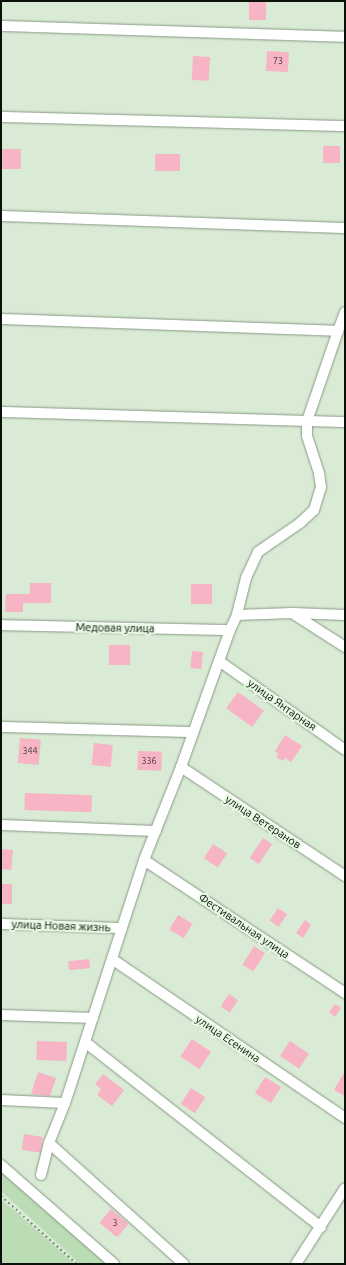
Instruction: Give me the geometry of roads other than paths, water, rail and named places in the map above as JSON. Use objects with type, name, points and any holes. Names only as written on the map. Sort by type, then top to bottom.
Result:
[{"type":"street","points":[[1,26],[345,37]]},
{"type":"street","points":[[1,117],[345,126]]},
{"type":"street","points":[[1,216],[345,228]]},
{"type":"street","points":[[41,1175],[49,1143],[65,1103],[144,860],[181,767],[230,630],[237,615],[246,578],[258,552],[300,523],[314,510],[321,487],[319,474],[307,436],[307,421],[345,312]]},
{"type":"street","points":[[1,319],[338,331]]},
{"type":"street","points":[[1,412],[345,422]]},
{"type":"street","points":[[237,615],[292,613],[345,615]]},
{"type":"street","points":[[292,613],[345,647]]},
{"type":"street","name":"Медовая улица","points":[[1,625],[230,630]]},
{"type":"street","name":"улица Янтарная","points":[[219,661],[345,750]]},
{"type":"street","points":[[1,727],[193,732]]},
{"type":"street","name":"улица Ветеранов","points":[[181,767],[345,876]]},
{"type":"street","points":[[1,825],[156,831]]},
{"type":"street","name":"Фестивальная улица","points":[[144,860],[345,993]]},
{"type":"street","name":"улица Новая жизнь","points":[[1,924],[122,928]]},
{"type":"street","name":"улица Есенина","points":[[112,959],[345,1118]]},
{"type":"street","points":[[1,1015],[92,1018]]},
{"type":"street","points":[[85,1042],[321,1227]]},
{"type":"street","points":[[1,1100],[65,1103]]},
{"type":"street","points":[[49,1143],[184,1264]]},
{"type":"street","points":[[1,1165],[114,1264]]},
{"type":"street","points":[[296,1264],[345,1188]]}]
